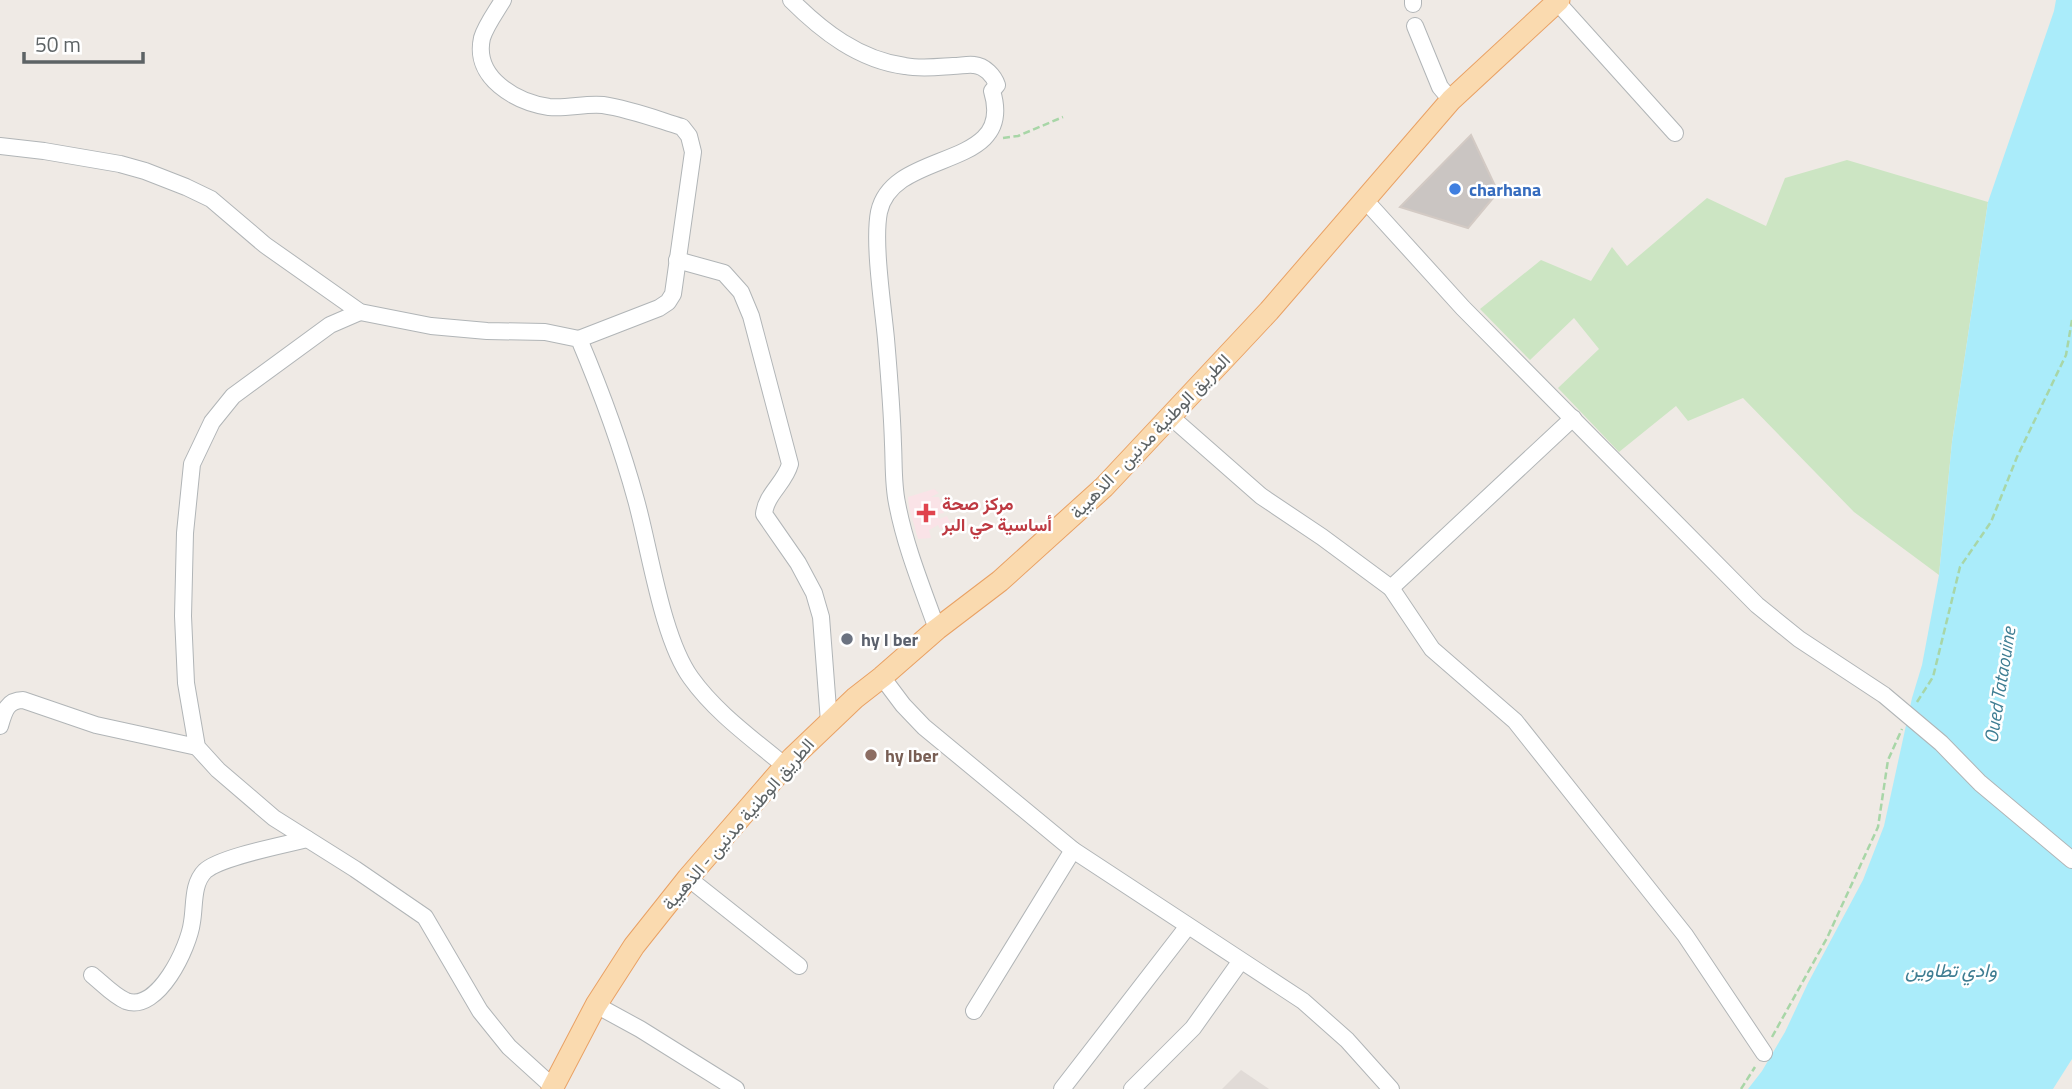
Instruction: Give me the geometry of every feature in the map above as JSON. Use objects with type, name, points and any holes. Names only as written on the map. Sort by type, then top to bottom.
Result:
[{"type":"main road","name":"الطريق الوطنية مدنين - الذهيبة","points":[[553,1088],[596,1005],[634,946],[688,878],[785,766],[855,698],[937,629],[1000,581],[1104,487],[1269,311],[1451,100],[1558,1]]},
{"type":"street","points":[[0,146],[120,164],[186,187],[211,200],[265,245],[360,313],[431,326],[545,332],[579,339],[642,316],[668,302],[673,294],[693,152],[689,136],[682,127],[616,107],[551,107],[513,96],[488,75],[481,54],[482,37],[503,0]]},
{"type":"street","points":[[791,0],[828,34],[873,58],[904,66],[932,68],[974,64],[985,68],[997,85],[992,91],[996,104],[994,128],[982,142],[892,186],[884,195],[879,213],[878,242],[890,379],[896,499],[904,536],[937,629]]},
{"type":"street","points":[[1558,1],[1675,133]]},
{"type":"street","points":[[1415,26],[1440,87],[1451,100]]},
{"type":"street","points":[[1366,200],[1463,308],[1757,605],[1799,639],[1884,695],[1941,743],[1980,783],[2072,860]]},
{"type":"street","points":[[677,260],[724,273],[741,292],[751,316],[790,464],[764,514],[798,563],[814,593],[821,617],[829,722]]},
{"type":"street","points":[[360,313],[330,325],[233,396],[212,422],[192,464],[183,616],[186,683],[197,747],[218,770],[274,818],[425,917],[480,1011],[509,1047],[553,1088]]},
{"type":"street","points":[[579,339],[602,394],[636,497],[662,602],[680,660],[692,680],[726,716],[785,766]]},
{"type":"street","points":[[1171,417],[1261,496],[1322,537],[1391,589],[1432,649],[1515,721],[1685,935],[1764,1053]]},
{"type":"street","points":[[1391,589],[1573,418]]},
{"type":"street","points":[[882,677],[919,722],[1073,850],[1303,1001],[1347,1040],[1391,1089]]},
{"type":"street","points":[[0,726],[9,705],[23,700],[96,725],[197,747]]},
{"type":"street","points":[[92,975],[126,1001],[139,1003],[150,999],[173,970],[192,926],[198,880],[206,870],[220,863],[307,839]]},
{"type":"street","points":[[974,1011],[1073,850]]},
{"type":"street","points":[[688,878],[799,966]]},
{"type":"street","points":[[1062,1089],[1188,926]]},
{"type":"street","points":[[1132,1089],[1193,1028],[1240,962]]},
{"type":"street","points":[[596,1005],[736,1089]]},
{"type":"path","points":[[982,142],[1018,136],[1063,117]]},
{"type":"path","points":[[1741,1089],[1764,1053],[1826,938],[1878,827],[1888,760],[1908,715],[1933,677],[1960,567],[1991,522],[2017,457],[2066,355],[2072,320]]},
{"type":"shaded area","name":"مركز صحة أساسية حي البر","points":[[934,489],[939,493],[931,497],[939,497],[944,513],[938,514],[939,519],[947,516],[951,524],[940,529],[938,525],[929,530],[931,538],[918,539],[908,497]]},
{"type":"shaded area","points":[[1241,1070],[1269,1089],[1222,1089]]},
{"type":"green space","points":[[1847,160],[1988,202],[1952,442],[1939,575],[1854,512],[1743,398],[1688,421],[1676,406],[1619,452],[1558,388],[1599,349],[1574,318],[1530,360],[1480,309],[1541,260],[1591,281],[1612,247],[1627,266],[1707,198],[1766,226],[1785,178]]},
{"type":"water","name":"وادي تطاوين","points":[[2056,0],[2072,0],[2072,1059],[2053,1089],[1748,1089],[1785,1032],[1863,880],[1884,826],[1912,698],[1922,665],[1939,575],[1952,442],[1988,202]]},
{"type":"building","points":[[1471,135],[1498,192],[1468,228],[1400,207]]},
{"type":"place","name":"charhana","points":[[1455,189]]},
{"type":"place","name":"مركز صحة أساسية حي البر","points":[[926,513]]},
{"type":"place","name":"hy l ber","points":[[847,639]]},
{"type":"place","name":"hy lber","points":[[871,755]]},
{"type":"water label","name":"Oued Tataouine","points":[[1999,685]]}]
